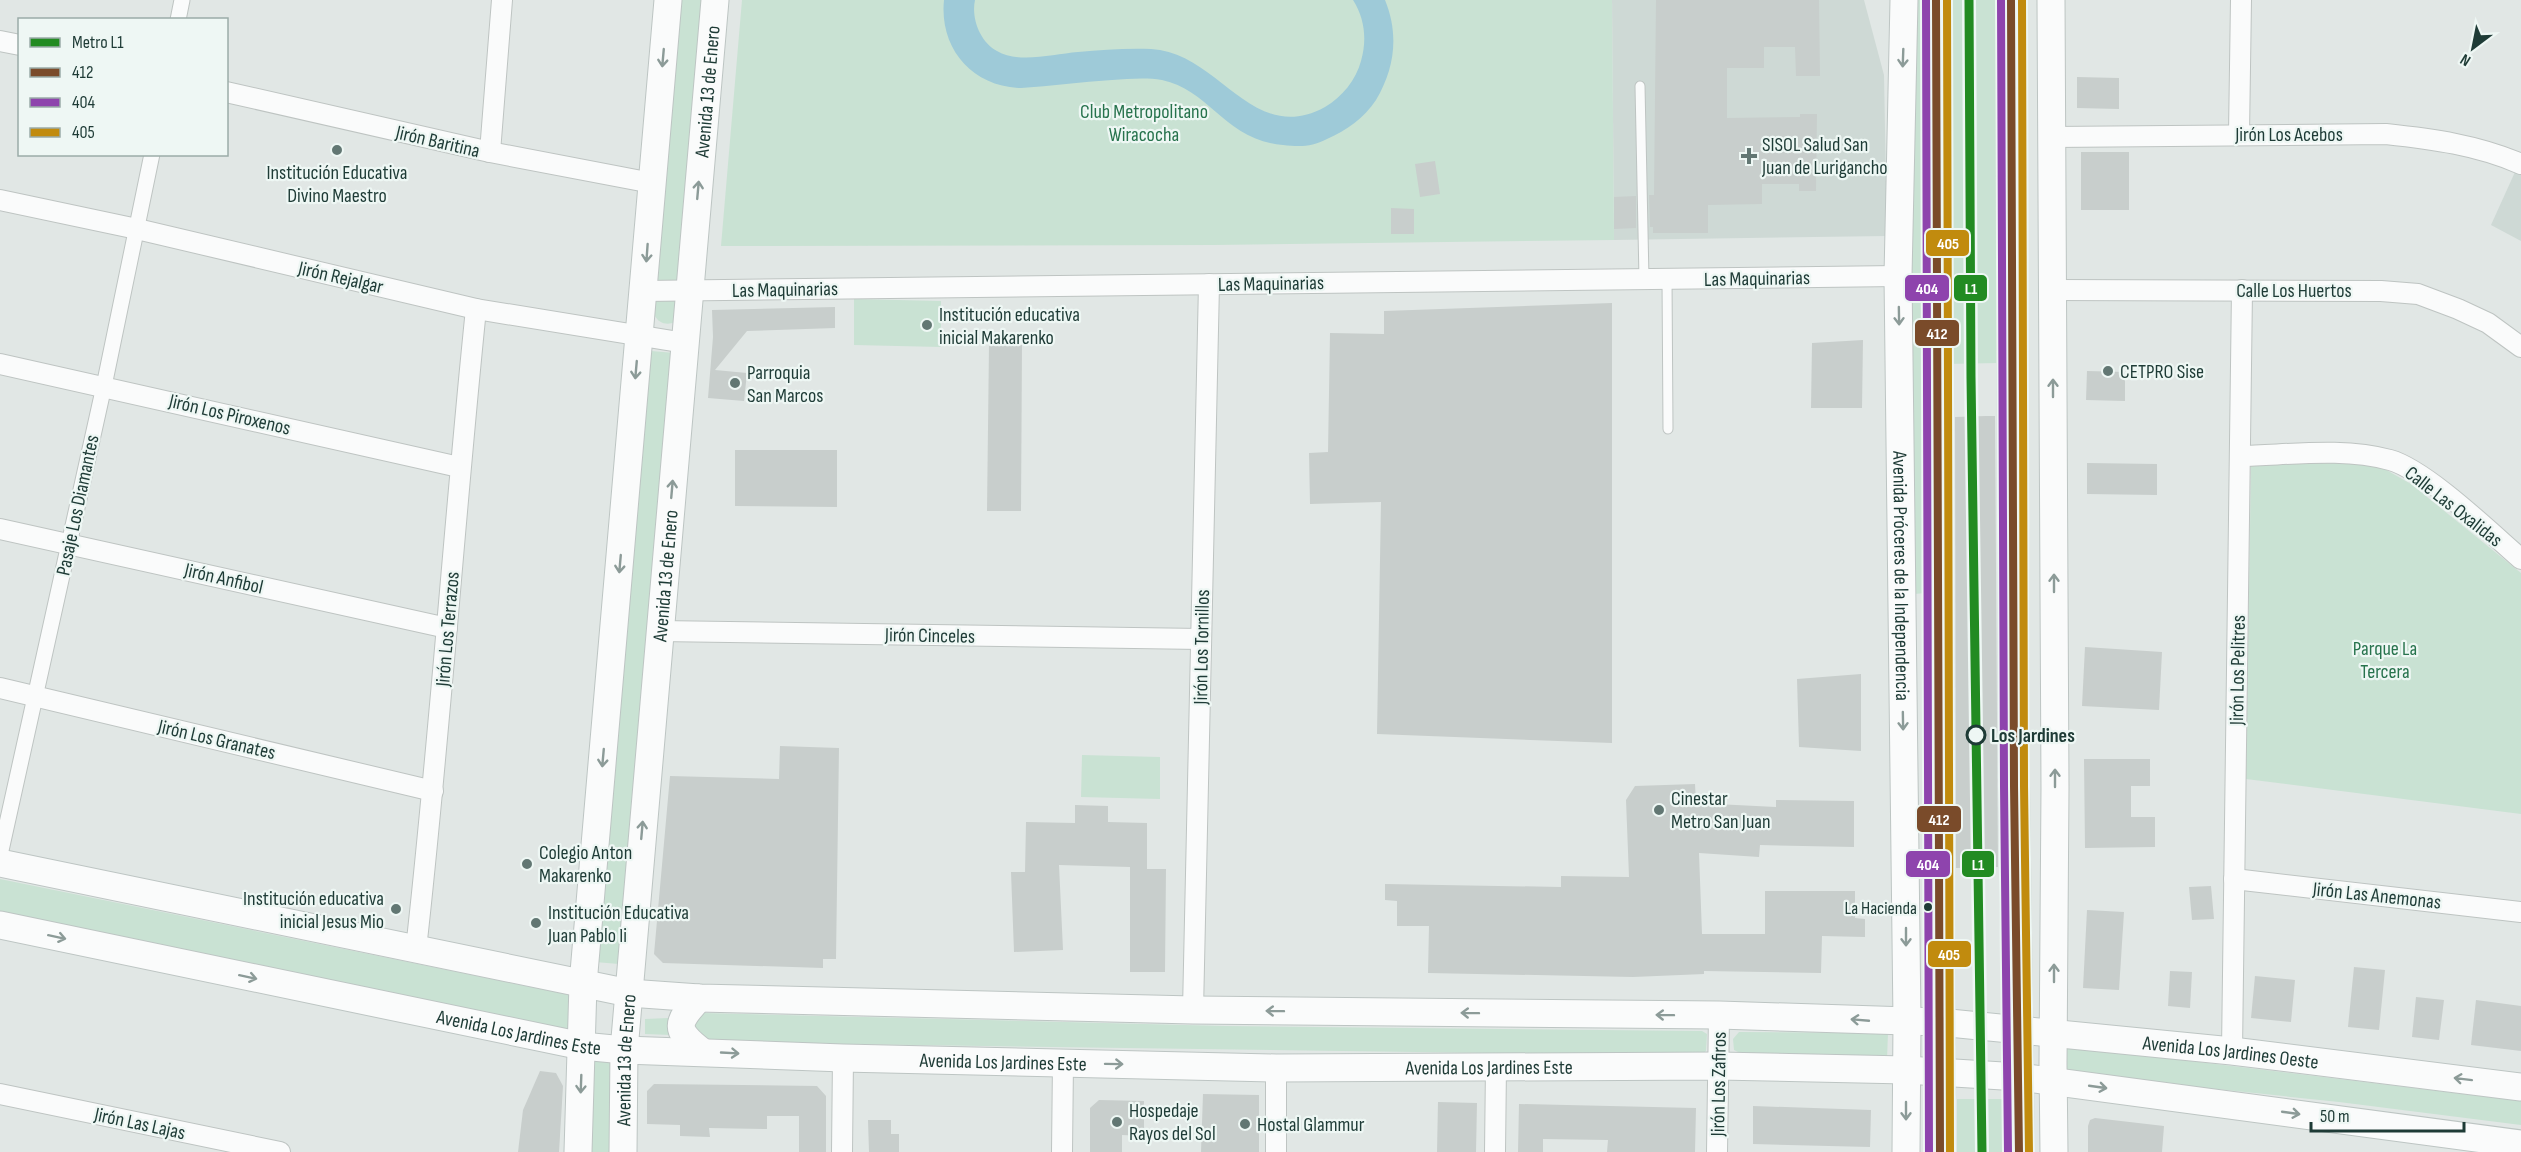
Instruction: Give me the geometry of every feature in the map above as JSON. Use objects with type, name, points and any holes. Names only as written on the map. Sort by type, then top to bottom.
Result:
[{"type":"main road","points":[[578,1152],[583,984],[668,0]]},
{"type":"main road","name":"Avenida 13 de Enero","points":[[623,1152],[624,1050],[715,0]]},
{"type":"main road","name":"Avenida Próceres de la Independencia","points":[[1904,0],[1898,276],[1907,1021],[1906,1152]]},
{"type":"main road","name":"Avenida Próceres de la Independencia","points":[[1936,0],[1940,1152]]},
{"type":"main road","points":[[2011,0],[2014,779],[2019,1152]]},
{"type":"main road","points":[[2051,0],[2055,764],[2054,1152]]},
{"type":"main road","points":[[0,863],[629,993],[699,998],[1193,1010],[1719,1015],[1939,1022]]},
{"type":"main road","name":"Avenida Los Jardines Este","points":[[0,925],[582,1046],[624,1050],[701,1051],[843,1058],[1276,1068],[1719,1066],[1940,1071],[2019,1077]]},
{"type":"main road","points":[[699,998],[684,1015],[681,1028],[686,1039],[701,1051]]},
{"type":"main road","name":"Avenida Los Jardines Oeste","points":[[1939,1022],[2019,1028],[2232,1051],[2521,1087]]},
{"type":"main road","points":[[2019,1077],[2521,1144]]},
{"type":"street","points":[[178,18],[182,0]]},
{"type":"street","points":[[490,152],[502,0]]},
{"type":"street","points":[[2239,134],[2241,0]]},
{"type":"street","points":[[0,41],[18,45]]},
{"type":"street","name":"Jirón Baritina","points":[[228,92],[490,152],[652,183]]},
{"type":"street","name":"Jirón Los Acebos","points":[[2053,137],[2386,134],[2471,147],[2521,164]]},
{"type":"street","name":"Pasaje Los Diamantes","points":[[0,855],[104,386],[152,156]]},
{"type":"street","name":"Jirón Rejalgar","points":[[0,200],[137,229],[476,309],[685,343]]},
{"type":"street","name":"Las Maquinarias","points":[[644,291],[1898,276]]},
{"type":"street","name":"Jirón Los Tornillos","points":[[1193,1010],[1209,284]]},
{"type":"street","name":"Calle Los Huertos","points":[[2053,290],[2381,291],[2418,294],[2488,323],[2521,347]]},
{"type":"street","name":"Jirón Los Pelitres","points":[[2232,1051],[2242,290]]},
{"type":"street","name":"Jirón Los Terrazos","points":[[416,949],[433,790],[459,467],[476,309]]},
{"type":"street","name":"Jirón Los Piroxenos","points":[[0,364],[459,467]]},
{"type":"street","name":"Calle Las Oxalidas","points":[[2240,456],[2357,453],[2393,461],[2427,480],[2521,559]]},
{"type":"street","name":"Jirón Anfibol","points":[[0,529],[447,628]]},
{"type":"street","name":"Jirón Cinceles","points":[[659,631],[1201,639]]},
{"type":"street","name":"Jirón Los Granates","points":[[0,688],[433,790]]},
{"type":"street","name":"Jirón Las Anemonas","points":[[2234,879],[2521,912]]},
{"type":"street","name":"Jirón Los Zafiros","points":[[1717,1152],[1719,1015]]},
{"type":"street","points":[[842,1152],[843,1058]]},
{"type":"street","points":[[1062,1152],[1063,1062]]},
{"type":"street","points":[[1495,1152],[1496,1066]]},
{"type":"street","points":[[1276,1068],[1276,1152]]},
{"type":"street","name":"Jirón Las Lajas","points":[[0,1094],[258,1150],[280,1152]]},
{"type":"lane","points":[[1640,86],[1644,279]]},
{"type":"lane","points":[[1667,279],[1668,429]]},
{"type":"shaded area","name":"SISOL Salud San Juan de Lurigancho","points":[[1612,0],[1864,0],[1884,75],[1887,236],[1614,240]]},
{"type":"shaded area","points":[[2515,172],[2521,174],[2521,241],[2491,225]]},
{"type":"green space","points":[[676,0],[708,0],[682,283],[659,283],[653,279]]},
{"type":"green space","name":"Club Metropolitano Wiracocha","points":[[742,0],[1612,0],[1614,240],[1213,245],[721,246]]},
{"type":"green space","points":[[1910,0],[1926,0],[1926,593],[1914,594]]},
{"type":"green space","points":[[1947,0],[2000,0],[2000,363],[1945,364]]},
{"type":"green space","points":[[676,298],[675,322],[670,324],[660,322],[653,310],[657,300]]},
{"type":"green space","points":[[854,299],[941,301],[941,347],[854,345]]},
{"type":"green space","points":[[651,351],[675,353],[619,964],[595,962]]},
{"type":"green space","name":"Parque La Tercera","points":[[2251,463],[2349,463],[2381,467],[2411,484],[2521,573],[2521,814],[2246,779]]},
{"type":"green space","points":[[1082,755],[1160,757],[1160,799],[1081,797]]},
{"type":"green space","points":[[0,879],[565,994],[570,996],[570,1026],[567,1030],[0,912]]},
{"type":"green space","points":[[704,1013],[1225,1026],[1702,1031],[1707,1034],[1706,1051],[1700,1056],[704,1042],[693,1024]]},
{"type":"green space","points":[[668,1018],[672,1021],[671,1035],[645,1034],[645,1019]]},
{"type":"green space","points":[[1739,1032],[1888,1033],[1887,1059],[1742,1054],[1734,1050],[1733,1039]]},
{"type":"green space","points":[[2066,1046],[2521,1101],[2521,1125],[2339,1102],[2064,1073]]},
{"type":"green space","points":[[594,1059],[613,1064],[614,1152],[589,1152],[591,1061]]},
{"type":"green space","points":[[1957,1099],[2009,1099],[2008,1152],[1957,1152]]},
{"type":"water","points":[[944,0],[975,0],[974,14],[978,29],[991,47],[1006,55],[1026,58],[1132,49],[1151,49],[1175,54],[1197,65],[1256,107],[1277,115],[1299,116],[1325,107],[1343,93],[1352,81],[1359,68],[1364,45],[1362,22],[1353,0],[1385,0],[1392,25],[1393,51],[1387,76],[1376,100],[1355,123],[1316,144],[1283,145],[1263,141],[1246,134],[1179,85],[1162,80],[1130,79],[1021,88],[988,81],[962,62],[953,49],[944,18]]},
{"type":"building","points":[[1656,0],[1819,0],[1820,76],[1796,76],[1795,47],[1764,47],[1764,68],[1727,68],[1727,118],[1800,117],[1800,114],[1817,114],[1816,191],[1799,191],[1799,184],[1762,184],[1762,204],[1708,205],[1708,233],[1653,233],[1653,227],[1650,227],[1649,195],[1654,195]]},
{"type":"building","points":[[2077,77],[2119,78],[2119,109],[2077,108]]},
{"type":"building","points":[[2081,152],[2129,152],[2129,210],[2081,210]]},
{"type":"building","points":[[1435,161],[1440,194],[1420,197],[1415,164]]},
{"type":"building","points":[[1636,196],[1636,228],[1614,229],[1614,197]]},
{"type":"building","points":[[1391,208],[1414,209],[1414,234],[1391,234]]},
{"type":"building","points":[[1612,303],[1612,743],[1377,734],[1381,502],[1310,504],[1309,453],[1328,452],[1330,333],[1384,334],[1384,311]]},
{"type":"building","points":[[835,307],[835,328],[747,331],[715,370],[747,373],[744,401],[708,398],[713,337],[712,310]]},
{"type":"building","points":[[1863,340],[1862,408],[1811,408],[1812,343]]},
{"type":"building","points":[[989,345],[1022,345],[1021,511],[987,511]]},
{"type":"building","points":[[2087,371],[2125,372],[2125,401],[2086,400]]},
{"type":"building","points":[[1995,416],[1998,867],[1956,868],[1955,417]]},
{"type":"building","points":[[735,450],[837,450],[837,507],[735,506]]},
{"type":"building","points":[[2087,463],[2157,464],[2157,495],[2087,494]]},
{"type":"building","points":[[2085,647],[2162,652],[2159,710],[2082,706]]},
{"type":"building","points":[[1861,674],[1861,751],[1799,747],[1797,679]]},
{"type":"building","points":[[780,746],[839,748],[836,959],[823,959],[823,968],[663,963],[654,954],[670,776],[779,779]]},
{"type":"building","points":[[2084,759],[2150,759],[2150,786],[2131,786],[2131,817],[2155,817],[2155,847],[2085,848]]},
{"type":"building","points":[[1695,784],[1696,803],[1776,807],[1776,800],[1854,801],[1854,847],[1760,845],[1759,857],[1699,853],[1702,934],[1765,934],[1765,891],[1855,891],[1855,918],[1865,919],[1865,937],[1822,936],[1821,973],[1704,971],[1704,974],[1633,977],[1428,973],[1429,926],[1397,926],[1397,901],[1385,900],[1385,884],[1561,887],[1561,876],[1629,877],[1626,800],[1635,786]]},
{"type":"building","points":[[1075,805],[1108,806],[1108,822],[1147,823],[1147,869],[1166,869],[1165,972],[1130,972],[1130,867],[1059,865],[1063,950],[1014,952],[1011,872],[1025,872],[1026,822],[1075,823]]},
{"type":"building","points":[[2211,886],[2214,919],[2192,920],[2189,887]]},
{"type":"building","points":[[2087,910],[2124,912],[2119,990],[2083,988]]},
{"type":"building","points":[[2354,967],[2385,970],[2379,1030],[2348,1027]]},
{"type":"building","points":[[2170,971],[2192,972],[2190,1008],[2168,1006]]},
{"type":"building","points":[[2255,976],[2295,980],[2291,1022],[2251,1018]]},
{"type":"building","points":[[2416,997],[2444,1000],[2439,1040],[2412,1037]]},
{"type":"building","points":[[2476,1000],[2521,1006],[2521,1051],[2471,1045]]},
{"type":"building","points":[[540,1071],[556,1073],[563,1086],[559,1152],[518,1152],[523,1110]]},
{"type":"building","points":[[654,1084],[817,1086],[826,1096],[826,1152],[799,1152],[799,1116],[767,1116],[767,1129],[709,1128],[710,1137],[680,1136],[680,1125],[647,1124],[647,1091]]},
{"type":"building","points":[[1203,1094],[1259,1095],[1259,1152],[1201,1152]]},
{"type":"building","name":"Hospedaje Rayos del Sol","points":[[1099,1100],[1144,1101],[1144,1136],[1122,1135],[1122,1152],[1090,1152],[1090,1108]]},
{"type":"building","points":[[1438,1102],[1477,1103],[1476,1152],[1437,1152]]},
{"type":"building","points":[[1519,1104],[1696,1108],[1695,1152],[1607,1152],[1608,1140],[1543,1139],[1543,1152],[1518,1152]]},
{"type":"building","points":[[1753,1106],[1871,1110],[1870,1147],[1753,1144]]},
{"type":"building","points":[[2095,1118],[2164,1126],[2162,1152],[2088,1152],[2088,1126],[2090,1120]]},
{"type":"building","points":[[868,1120],[891,1120],[891,1134],[899,1134],[899,1152],[869,1152]]},
{"type":"metro line","name":"L1","points":[[1969,0],[1971,377],[1982,1152]]},
{"type":"transit line","name":"404","points":[[1926,0],[1929,1152]]},
{"type":"transit line","name":"412","points":[[1936,0],[1940,1152]]},
{"type":"transit line","name":"405","points":[[1947,0],[1950,1152]]},
{"type":"transit line","name":"404","points":[[2001,0],[2008,1152]]},
{"type":"transit line","name":"412","points":[[2011,0],[2014,786],[2019,1152]]},
{"type":"transit line","name":"405","points":[[2022,0],[2024,786],[2029,1152]]},
{"type":"place","name":"Institución Educativa Divino Maestro","points":[[337,150]]},
{"type":"place","name":"SISOL Salud San Juan de Lurigancho","points":[[1749,156]]},
{"type":"place","name":"Institución educativa inicial Makarenko","points":[[927,325]]},
{"type":"place","name":"CETPRO Sise","points":[[2108,371]]},
{"type":"place","name":"Parroquia San Marcos","points":[[735,383]]},
{"type":"place","name":"Los Jardines","points":[[1976,735]]},
{"type":"place","name":"Cinestar Metro San Juan","points":[[1659,810]]},
{"type":"place","name":"Colegio Anton Makarenko","points":[[527,864]]},
{"type":"place","name":"La Hacienda","points":[[1928,907]]},
{"type":"place","name":"Institución educativa inicial Jesus Mio","points":[[396,909]]},
{"type":"place","name":"Institución Educativa Juan Pablo Ii","points":[[536,923]]},
{"type":"place","name":"Hospedaje Rayos del Sol","points":[[1117,1122]]},
{"type":"place","name":"Hostal Glammur","points":[[1245,1124]]}]
